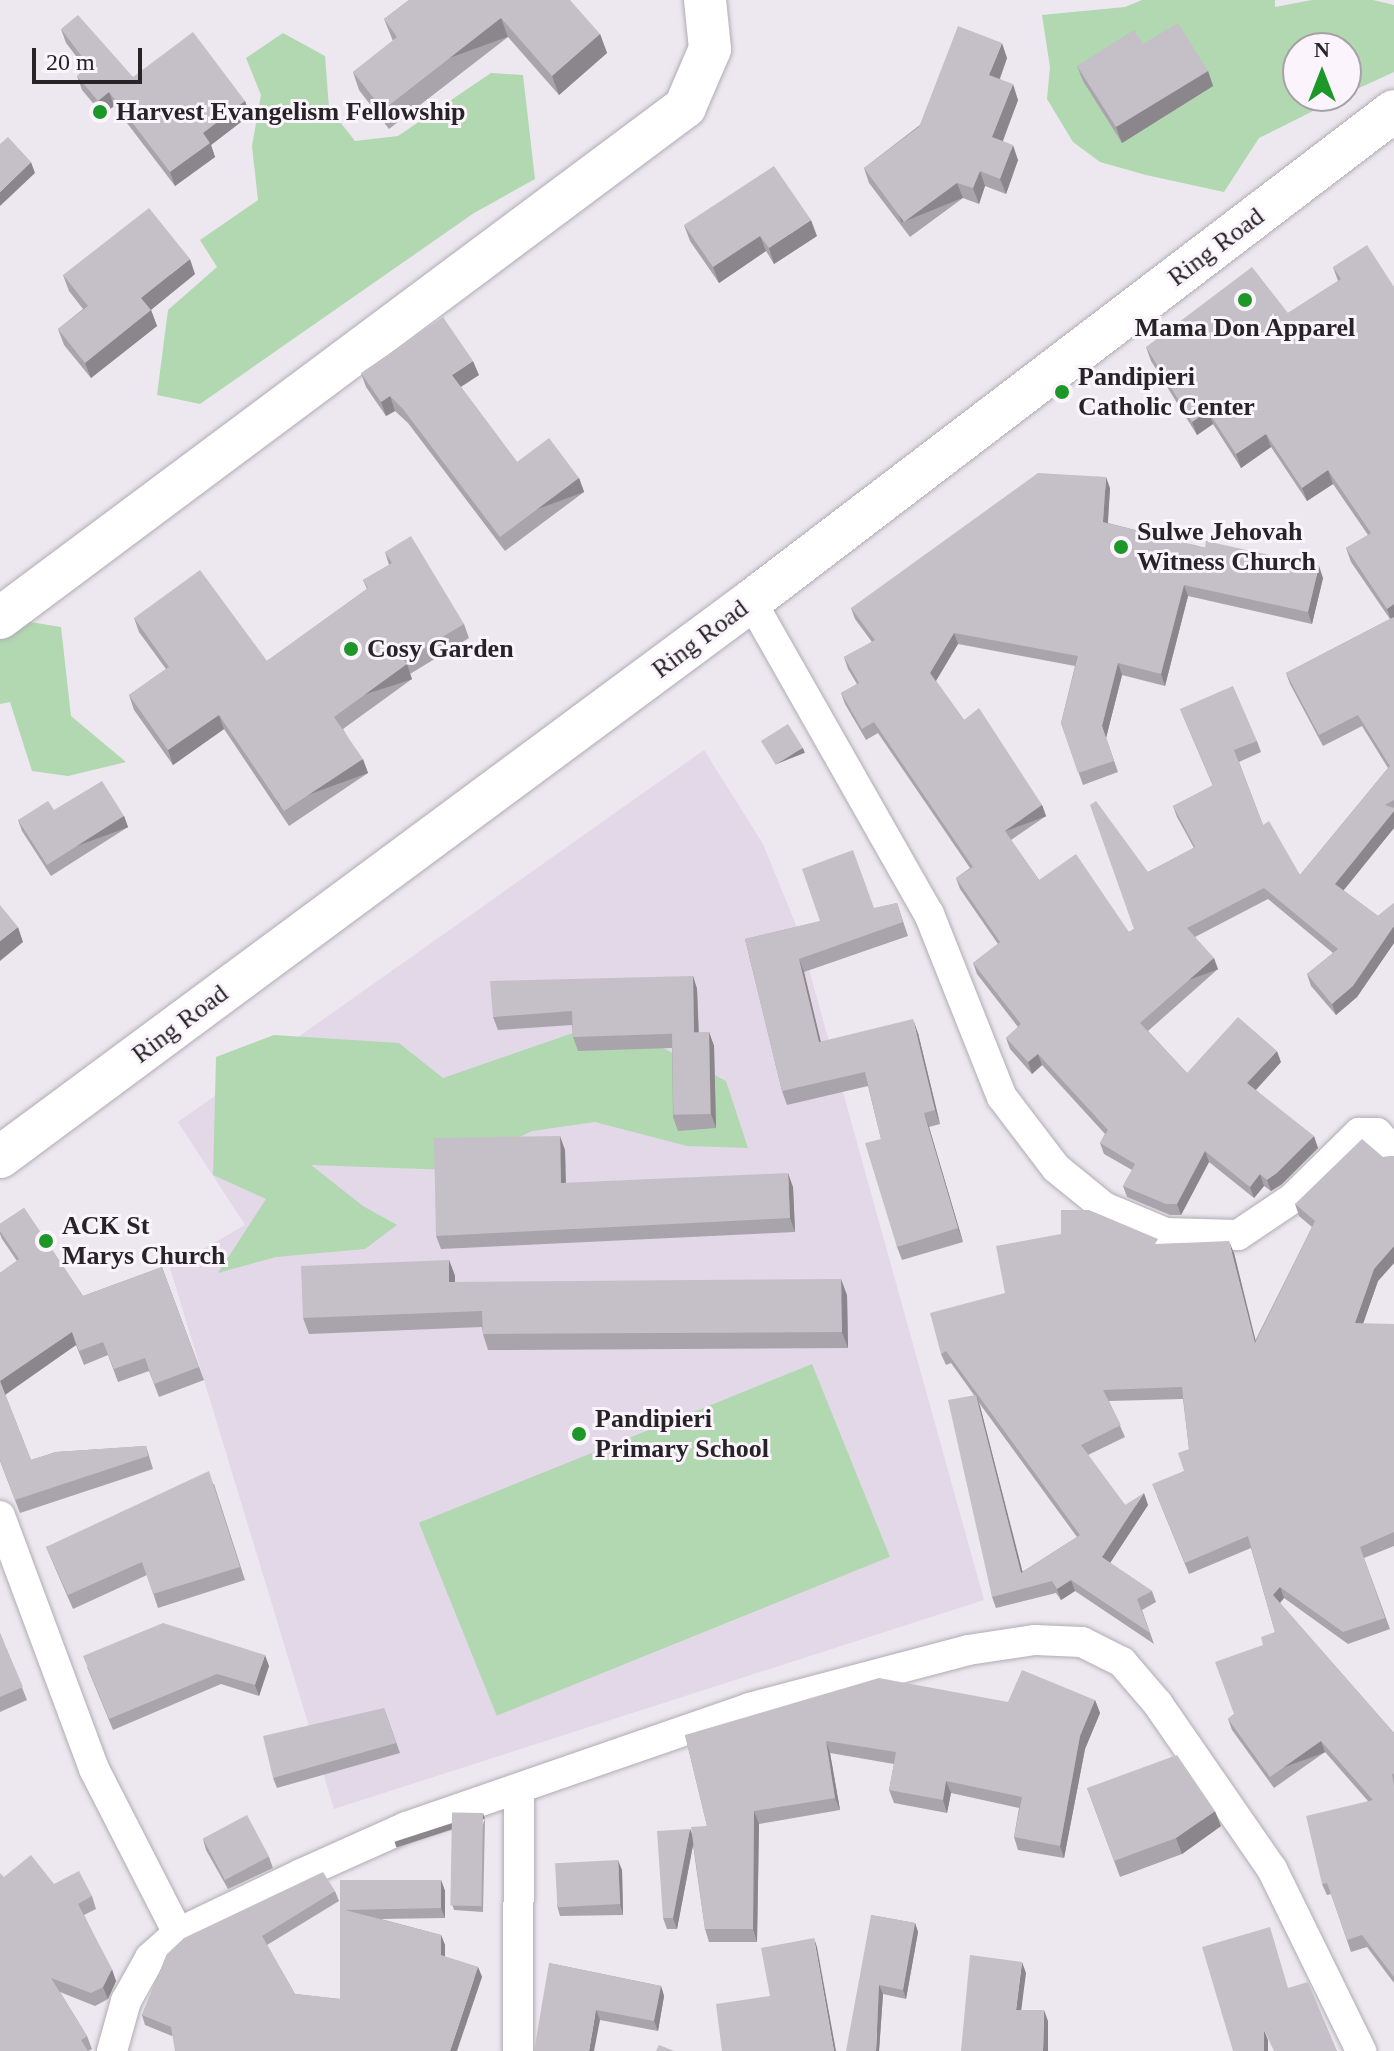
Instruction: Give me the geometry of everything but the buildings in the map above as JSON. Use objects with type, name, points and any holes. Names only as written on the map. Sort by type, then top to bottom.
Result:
[{"type":"main road","points":[[0,618],[685,107],[710,49],[705,0]]},
{"type":"main road","name":"Ring Road","points":[[0,1157],[751,601],[1394,111]]},
{"type":"street","points":[[751,601],[929,914],[1002,1097],[1056,1168],[1104,1207],[1166,1233],[1238,1235],[1293,1198],[1359,1133],[1377,1133],[1394,1152]]},
{"type":"street","points":[[0,1516],[94,1769],[178,1933]]},
{"type":"street","points":[[112,2051],[132,1990],[150,1958],[178,1933],[406,1827],[519,1792],[749,1708],[968,1650],[1035,1640],[1082,1642],[1122,1662],[1158,1704],[1272,1869],[1361,2051]]},
{"type":"street","points":[[518,2051],[519,1792]]},
{"type":"shaded area","name":"Pandipieri Primary School","points":[[704,750],[763,844],[798,930],[984,1600],[334,1809],[170,1268],[245,1225],[178,1122]]},
{"type":"green space","points":[[1142,0],[1275,0],[1275,7],[1312,0],[1373,0],[1394,5],[1394,72],[1362,87],[1362,32],[1282,32],[1282,112],[1311,112],[1259,138],[1224,192],[1146,175],[1100,162],[1073,142],[1047,99],[1050,67],[1042,15],[1125,7]]},
{"type":"green space","points":[[283,33],[325,56],[329,108],[355,141],[398,136],[491,73],[523,75],[535,179],[474,213],[200,404],[157,395],[168,310],[217,267],[200,240],[258,200],[252,146],[261,95],[246,58]]},
{"type":"green space","points":[[0,617],[61,627],[71,716],[126,762],[68,776],[32,771],[10,702],[0,704]]},
{"type":"green space","points":[[573,1033],[663,1048],[726,1081],[748,1148],[687,1146],[595,1122],[532,1131],[452,1170],[311,1165],[363,1206],[397,1225],[365,1249],[276,1257],[218,1273],[266,1199],[213,1175],[216,1057],[274,1035],[399,1043],[443,1078]]},
{"type":"green space","points":[[812,1364],[890,1557],[497,1716],[419,1523]]},
{"type":"place","name":"Harvest Evangelism Fellowship","points":[[100,112]]},
{"type":"place","name":"Mama Don Apparel","points":[[1245,300]]},
{"type":"place","name":"Pandipieri Catholic Center","points":[[1062,392]]},
{"type":"place","name":"Sulwe Jehovah Witness Church","points":[[1121,547]]},
{"type":"place","name":"Cosy Garden","points":[[351,649]]},
{"type":"place","name":"ACK St Marys Church","points":[[46,1241]]},
{"type":"place","name":"Pandipieri Primary School","points":[[579,1434]]}]
